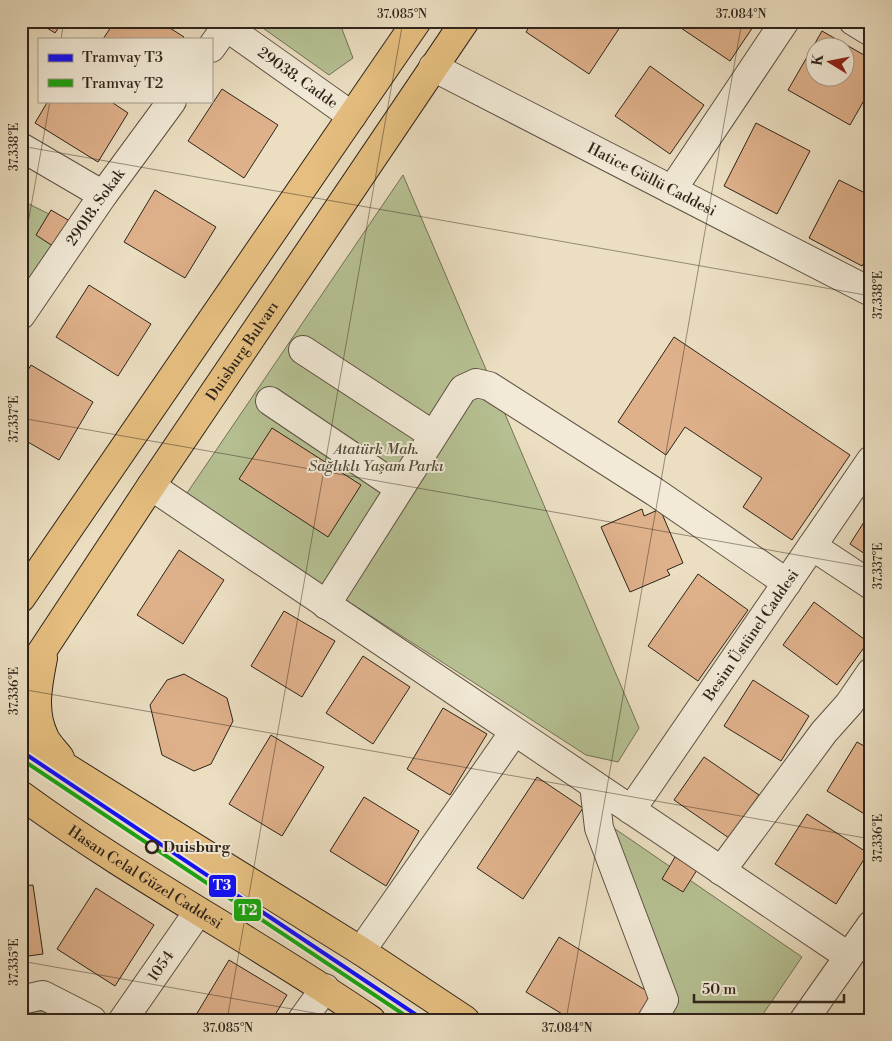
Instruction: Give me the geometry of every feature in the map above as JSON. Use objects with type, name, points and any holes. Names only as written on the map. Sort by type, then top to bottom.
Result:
[{"type":"main road","points":[[21,598],[417,21]]},
{"type":"main road","name":"Duisburg Bulvarı","points":[[21,683],[150,486],[465,21]]},
{"type":"main road","points":[[46,647],[36,699],[39,718],[44,736],[67,768]]},
{"type":"main road","points":[[21,736],[67,768],[361,951],[465,1020]]},
{"type":"main road","name":"Hasan Celal Güzel Caddesi","points":[[28,806],[198,912],[325,988],[371,1020]]},
{"type":"street","points":[[672,190],[785,21]]},
{"type":"street","points":[[853,21],[871,32]]},
{"type":"street","name":"29038. Cadde","points":[[219,32],[352,116]]},
{"type":"street","name":"Hatice Güllü Caddesi","points":[[433,67],[871,292]]},
{"type":"street","name":"29018. Sokak","points":[[21,315],[171,102]]},
{"type":"street","points":[[21,147],[104,195]]},
{"type":"street","points":[[303,350],[433,436]]},
{"type":"street","points":[[326,605],[463,389],[476,383],[489,386],[655,492],[786,583]]},
{"type":"street","points":[[270,400],[399,488]]},
{"type":"street","name":"Besim Üstünel Caddesi","points":[[631,810],[871,460]]},
{"type":"street","points":[[150,486],[848,956]]},
{"type":"street","points":[[812,546],[871,585]]},
{"type":"street","points":[[721,871],[824,732],[849,704],[871,672]]},
{"type":"street","points":[[361,951],[514,732]]},
{"type":"street","points":[[594,785],[600,828],[664,1000],[652,1020]]},
{"type":"street","name":"1054","points":[[124,1020],[198,912]]},
{"type":"street","points":[[804,1020],[871,925]]},
{"type":"street","points":[[302,1020],[325,988]]},
{"type":"street","points":[[21,1000],[42,995],[92,1020]]},
{"type":"green space","points":[[253,21],[339,21],[353,58],[329,75]]},
{"type":"green space","name":"Atatürk Mah. Sağlıklı Yaşam Parkı","points":[[403,175],[639,728],[618,762],[586,755],[185,496]]},
{"type":"green space","points":[[21,200],[69,224],[21,294]]},
{"type":"green space","points":[[605,822],[802,957],[759,1020],[661,1020]]},
{"type":"green space","points":[[42,1011],[61,1020],[21,1020],[21,1014]]},
{"type":"building","points":[[36,21],[63,21],[55,33]]},
{"type":"building","points":[[115,21],[159,21],[184,37],[184,38],[104,38]]},
{"type":"building","points":[[533,21],[624,21],[589,74],[526,32]]},
{"type":"building","points":[[673,21],[757,21],[730,61]]},
{"type":"building","points":[[822,31],[834,38],[818,38]]},
{"type":"building","points":[[854,49],[871,59],[871,88],[850,125],[788,90],[804,62],[804,88],[854,88]]},
{"type":"building","points":[[21,60],[29,65],[21,78]]},
{"type":"building","points":[[650,66],[704,105],[670,154],[615,116]]},
{"type":"building","points":[[222,89],[278,125],[244,178],[188,141]]},
{"type":"building","points":[[47,102],[112,102],[128,113],[98,162],[35,123]]},
{"type":"building","points":[[756,123],[810,151],[777,214],[724,186]]},
{"type":"building","points":[[839,180],[871,196],[871,250],[862,266],[809,238]]},
{"type":"building","points":[[155,190],[216,227],[185,278],[124,242]]},
{"type":"building","points":[[51,210],[75,224],[59,250],[36,235]]},
{"type":"building","points":[[89,285],[151,324],[118,376],[56,337]]},
{"type":"building","points":[[674,337],[850,455],[792,540],[743,507],[762,478],[685,427],[666,455],[618,422]]},
{"type":"building","points":[[31,365],[93,402],[59,460],[21,438],[21,382]]},
{"type":"building","points":[[272,428],[361,485],[328,537],[239,479]]},
{"type":"building","points":[[642,509],[644,516],[660,509],[683,563],[667,570],[670,575],[630,592],[601,527]]},
{"type":"building","points":[[871,511],[871,558],[850,544]]},
{"type":"building","points":[[179,550],[224,580],[183,644],[137,615]]},
{"type":"building","points":[[698,574],[748,610],[698,681],[648,646]]},
{"type":"building","points":[[814,602],[868,642],[837,685],[783,645]]},
{"type":"building","points":[[284,611],[335,641],[302,697],[251,666]]},
{"type":"building","points":[[363,656],[410,687],[373,744],[326,713]]},
{"type":"building","points":[[184,674],[227,698],[233,721],[211,764],[194,771],[162,755],[150,705],[167,680]]},
{"type":"building","points":[[753,680],[809,716],[781,761],[724,726]]},
{"type":"building","points":[[443,708],[487,734],[450,795],[407,769]]},
{"type":"building","points":[[271,735],[324,767],[282,836],[229,804]]},
{"type":"building","points":[[857,742],[871,750],[871,818],[827,791]]},
{"type":"building","points":[[704,757],[759,795],[729,838],[674,800]]},
{"type":"building","points":[[537,777],[583,808],[523,899],[477,868]]},
{"type":"building","points":[[364,797],[419,831],[386,886],[330,851]]},
{"type":"building","points":[[807,814],[868,853],[836,904],[775,864]]},
{"type":"building","points":[[675,857],[697,870],[683,892],[662,879]]},
{"type":"building","points":[[33,885],[43,954],[21,957],[21,886]]},
{"type":"building","points":[[96,888],[154,925],[115,986],[57,949]]},
{"type":"building","points":[[559,937],[660,999],[647,1020],[572,1020],[526,992]]},
{"type":"building","points":[[229,960],[287,995],[272,1020],[205,1020],[196,1015]]},
{"type":"building","points":[[871,1001],[871,1018],[863,1013]]},
{"type":"tram line","name":"T3","points":[[21,751],[424,1020]]},
{"type":"tram line","name":"T2","points":[[21,759],[412,1020]]},
{"type":"place","name":"Duisburg","points":[[152,847]]}]
